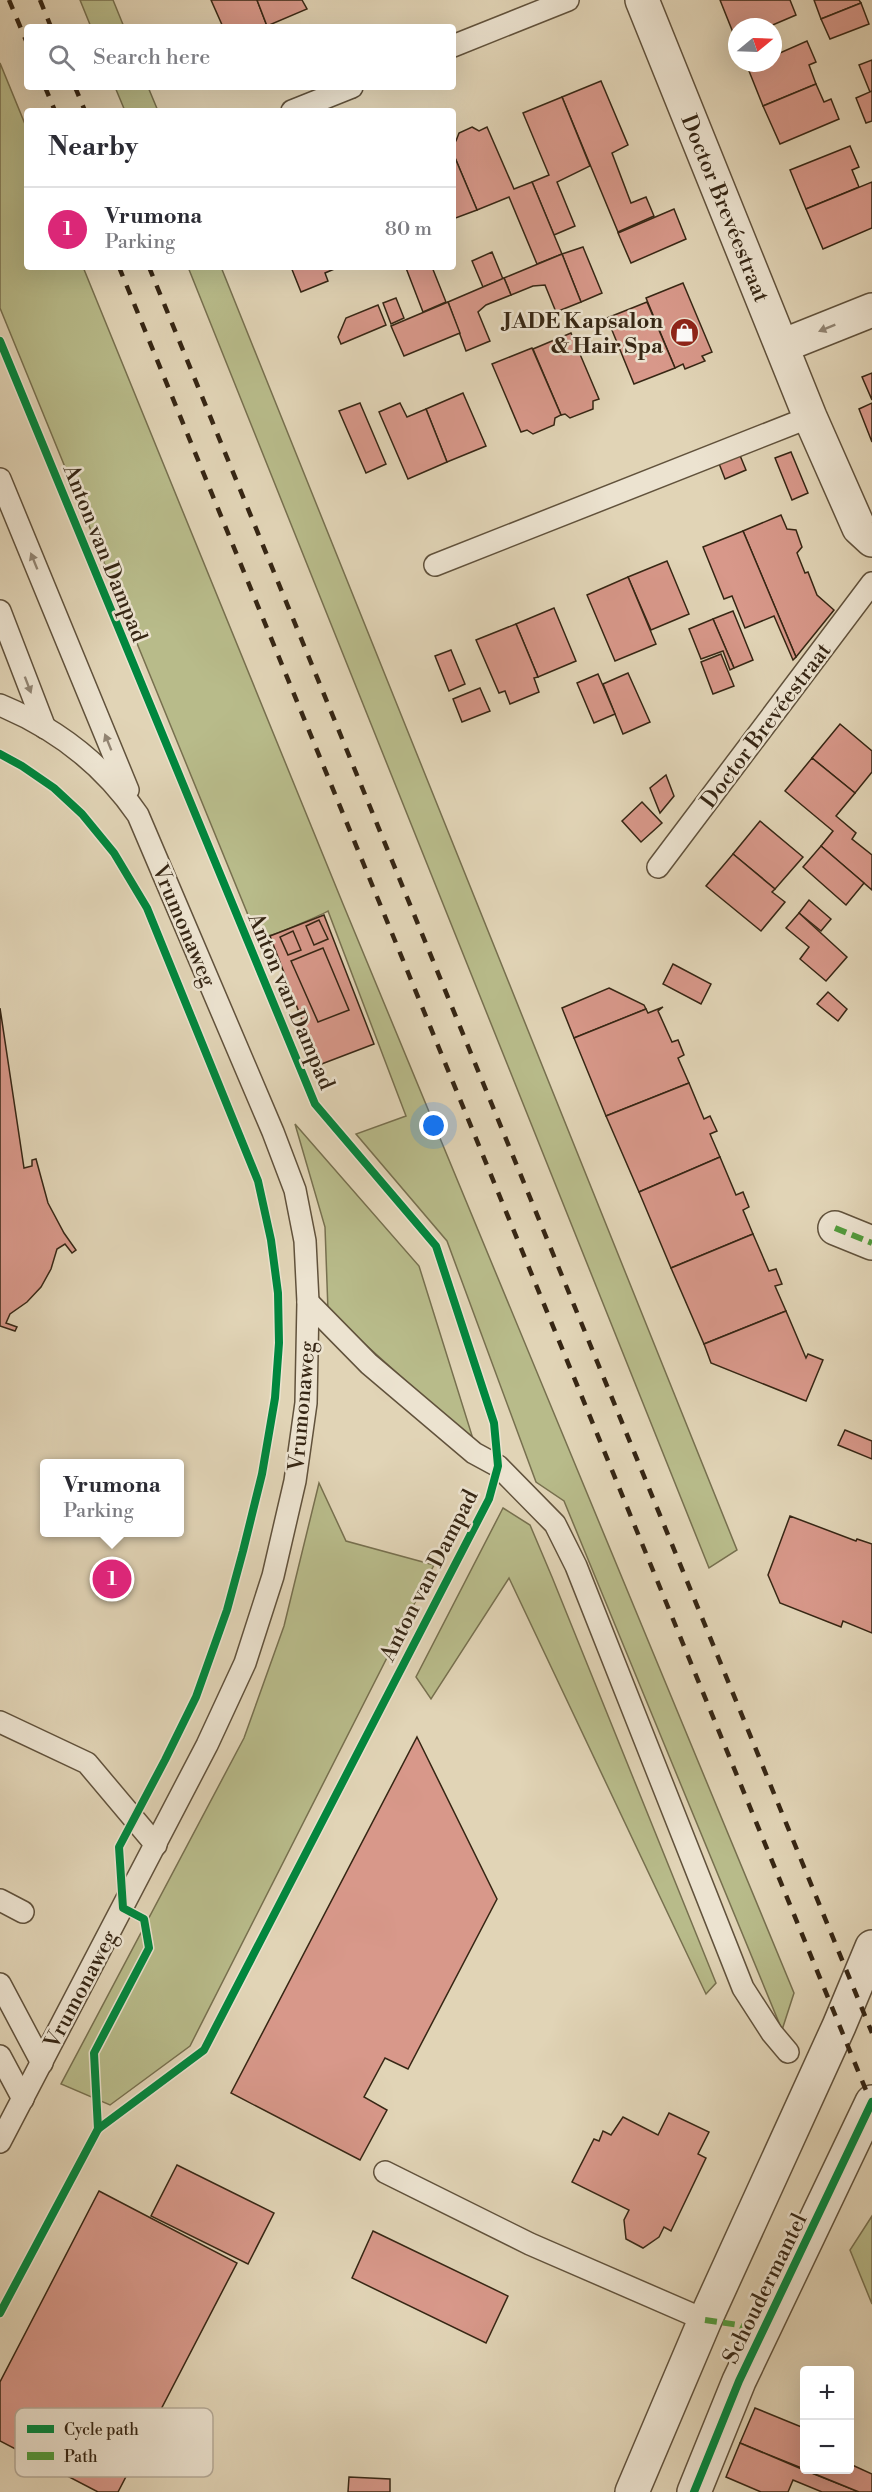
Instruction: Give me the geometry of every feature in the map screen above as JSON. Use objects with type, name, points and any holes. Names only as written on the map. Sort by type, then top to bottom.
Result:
[{"type":"street","name":"Doctor Brevéestraat","points":[[642,0],[810,417],[859,528],[872,540]]},
{"type":"street","points":[[782,346],[872,310]]},
{"type":"street","points":[[835,1228],[872,1243]]},
{"type":"street","name":"Schoudermantel","points":[[632,2492],[705,2320],[872,1947]]},
{"type":"street","name":"Schoudermantel","points":[[694,2492],[739,2381],[872,2102]]},
{"type":"lane","points":[[456,45],[568,0]]},
{"type":"lane","points":[[300,108],[344,90]]},
{"type":"lane","points":[[435,565],[810,417]]},
{"type":"lane","points":[[0,479],[138,815]]},
{"type":"lane","name":"Doctor Brevéestraat","points":[[657,867],[872,583]]},
{"type":"lane","points":[[0,611],[45,728]]},
{"type":"lane","name":"Vrumonaweg","points":[[0,705],[45,728],[75,747],[103,770],[138,815],[273,1132],[295,1190],[305,1241],[308,1302],[306,1403],[295,1481],[273,1576],[245,1663],[207,1745],[156,1845],[0,2142]]},
{"type":"lane","points":[[308,1302],[369,1364],[474,1453],[498,1466],[555,1524],[576,1566],[743,1988],[772,2033],[788,2052]]},
{"type":"lane","points":[[0,1722],[87,1763],[156,1845]]},
{"type":"lane","points":[[0,1900],[23,1912]]},
{"type":"lane","points":[[0,1984],[42,2063]]},
{"type":"lane","points":[[0,2056],[23,2099]]},
{"type":"lane","points":[[385,2172],[530,2244],[705,2320]]},
{"type":"green space","points":[[80,0],[113,0],[123,24],[90,24]]},
{"type":"green space","points":[[0,63],[24,122],[24,270],[84,270],[343,904],[794,1993],[782,2030],[564,1501],[536,1482],[447,1241],[356,1134],[406,1116],[328,911],[275,934],[257,937],[0,308]]},
{"type":"green space","points":[[116,90],[149,90],[157,108],[124,108]]},
{"type":"green space","points":[[189,270],[222,270],[737,1550],[709,1568]]},
{"type":"green space","points":[[295,1124],[419,1266],[474,1442],[328,1311],[325,1227]]},
{"type":"green space","points":[[319,1483],[346,1541],[434,1565],[190,2046],[110,2105],[61,2084],[244,1738],[284,1626]]},
{"type":"green space","points":[[503,1508],[530,1525],[552,1577],[716,1983],[706,1994],[509,1578],[431,1699],[416,1677]]},
{"type":"green space","points":[[872,2216],[872,2304],[850,2250]]},
{"type":"building","points":[[211,0],[257,0],[266,24],[222,24]]},
{"type":"building","points":[[257,0],[302,0],[307,9],[272,24],[266,24]]},
{"type":"building","points":[[720,0],[790,0],[796,15],[782,21],[782,18],[728,18],[728,20]]},
{"type":"building","points":[[814,0],[859,0],[861,3],[821,19]]},
{"type":"building","points":[[861,3],[869,24],[830,39],[821,19]]},
{"type":"building","points":[[807,41],[816,62],[809,65],[816,84],[763,106],[749,72],[782,72],[782,52]]},
{"type":"building","points":[[872,60],[872,91],[870,92],[859,65]]},
{"type":"building","points":[[601,81],[628,145],[612,153],[631,203],[646,197],[654,216],[618,232],[562,97]]},
{"type":"building","points":[[816,84],[824,102],[831,99],[839,119],[780,144],[763,106]]},
{"type":"building","points":[[872,91],[872,121],[866,123],[856,98]]},
{"type":"building","points":[[562,97],[590,166],[557,182],[575,226],[554,235],[532,182],[549,175],[523,113]]},
{"type":"building","points":[[472,127],[479,131],[487,127],[514,189],[532,182],[562,254],[537,264],[509,197],[477,210],[456,160],[456,141],[459,133]]},
{"type":"building","points":[[850,146],[859,167],[852,170],[859,187],[806,209],[790,170]]},
{"type":"building","points":[[456,160],[477,210],[456,218]]},
{"type":"building","points":[[872,182],[872,228],[823,249],[806,209]]},
{"type":"building","points":[[674,209],[686,239],[631,263],[618,233]]},
{"type":"building","points":[[583,247],[602,293],[581,302],[562,254]]},
{"type":"building","points":[[492,252],[503,279],[483,287],[472,261]]},
{"type":"building","points":[[562,254],[581,302],[556,312],[545,285],[533,286],[511,295],[504,278]]},
{"type":"building","points":[[292,270],[332,270],[325,273],[328,281],[301,292]]},
{"type":"building","points":[[407,270],[433,270],[446,302],[423,312]]},
{"type":"building","points":[[504,278],[511,295],[486,305],[478,312],[490,341],[466,351],[448,302]]},
{"type":"building","points":[[683,283],[712,352],[702,356],[705,361],[685,369],[683,364],[675,368],[646,298]]},
{"type":"building","points":[[396,298],[404,318],[391,324],[383,303]]},
{"type":"building","points":[[448,302],[460,333],[404,356],[391,326]]},
{"type":"building","points":[[647,302],[675,368],[634,384],[607,318]]},
{"type":"building","points":[[378,305],[386,325],[341,344],[338,337],[346,318]]},
{"type":"building","points":[[571,333],[599,399],[593,401],[593,409],[570,418],[565,414],[561,415],[533,349]]},
{"type":"building","points":[[532,348],[561,415],[555,418],[554,425],[533,434],[527,430],[521,432],[492,364]]},
{"type":"building","points":[[872,373],[872,400],[862,377]]},
{"type":"building","points":[[463,393],[486,446],[447,462],[426,409]]},
{"type":"building","points":[[360,403],[386,464],[366,473],[339,411]]},
{"type":"building","points":[[400,403],[407,417],[426,409],[447,462],[408,479],[379,412]]},
{"type":"building","points":[[872,403],[872,442],[859,409]]},
{"type":"building","points":[[791,452],[808,493],[792,500],[775,458]]},
{"type":"building","points":[[739,453],[746,470],[725,479],[718,461]]},
{"type":"building","points":[[781,515],[787,529],[796,530],[802,547],[797,553],[817,595],[834,610],[796,657],[743,531]]},
{"type":"building","points":[[743,531],[796,657],[793,660],[774,616],[745,628],[732,596],[724,599],[703,547]]},
{"type":"building","points":[[667,561],[689,614],[651,630],[628,577]]},
{"type":"building","points":[[628,577],[656,644],[615,661],[587,595]]},
{"type":"building","points":[[554,608],[576,661],[538,677],[516,624]]},
{"type":"building","points":[[733,611],[753,660],[734,668],[713,619]]},
{"type":"building","points":[[713,619],[734,668],[730,670],[723,651],[701,659],[689,629]]},
{"type":"building","points":[[516,624],[538,677],[534,678],[539,692],[510,704],[505,691],[499,693],[476,640]]},
{"type":"building","points":[[451,650],[465,684],[449,691],[435,656]]},
{"type":"building","points":[[721,654],[734,686],[713,694],[701,662]]},
{"type":"building","points":[[628,673],[650,722],[623,734],[603,684]]},
{"type":"building","points":[[598,674],[615,714],[594,723],[577,683]]},
{"type":"building","points":[[480,688],[490,711],[462,722],[453,699]]},
{"type":"building","points":[[840,724],[872,751],[872,772],[855,793],[812,758]]},
{"type":"building","points":[[812,758],[855,793],[836,816],[856,833],[852,839],[872,855],[872,890],[821,846],[833,831],[785,791]]},
{"type":"building","points":[[666,775],[674,796],[660,813],[650,788]]},
{"type":"building","points":[[642,802],[662,823],[641,842],[622,821]]},
{"type":"building","points":[[760,821],[803,857],[775,889],[733,854]]},
{"type":"building","points":[[821,846],[864,883],[846,905],[803,867]]},
{"type":"building","points":[[733,854],[775,889],[772,892],[785,902],[761,931],[706,886]]},
{"type":"building","points":[[809,900],[831,919],[821,931],[799,913]]},
{"type":"building","points":[[799,913],[847,957],[826,981],[800,959],[809,947],[786,928]]},
{"type":"building","points":[[324,915],[374,1044],[319,1065],[270,936]]},
{"type":"building","points":[[319,920],[328,939],[314,945],[306,926]]},
{"type":"building","points":[[293,931],[301,950],[288,955],[280,937]]},
{"type":"building","points":[[323,948],[349,1010],[318,1022],[291,961]]},
{"type":"building","points":[[673,964],[711,984],[701,1004],[663,984]]},
{"type":"building","points":[[609,988],[644,1005],[646,1009],[574,1038],[562,1008]]},
{"type":"building","points":[[828,992],[847,1009],[838,1021],[817,1004]]},
{"type":"building","points":[[663,1007],[658,1011],[672,1042],[678,1040],[684,1055],[678,1058],[689,1083],[606,1116],[574,1038],[646,1009],[648,1013]]},
{"type":"building","points":[[0,1008],[24,1168],[32,1166],[32,1160],[36,1159],[48,1203],[76,1250],[72,1253],[65,1244],[57,1249],[51,1269],[41,1287],[27,1302],[10,1314],[6,1323],[17,1327],[15,1331],[0,1326]]},
{"type":"building","points":[[689,1083],[704,1119],[710,1116],[717,1131],[710,1134],[720,1157],[639,1192],[606,1116]]},
{"type":"building","points":[[720,1157],[736,1195],[743,1192],[749,1207],[743,1210],[753,1234],[671,1268],[639,1192]]},
{"type":"building","points":[[753,1234],[769,1271],[776,1269],[782,1284],[775,1286],[786,1311],[704,1344],[671,1268]]},
{"type":"building","points":[[786,1311],[806,1358],[808,1354],[823,1360],[806,1401],[711,1363],[704,1344]]},
{"type":"building","points":[[845,1430],[872,1441],[872,1459],[838,1445]]},
{"type":"building","points":[[790,1516],[856,1541],[857,1539],[872,1544],[872,1633],[843,1621],[841,1627],[780,1603],[768,1575]]},
{"type":"building","points":[[417,1737],[497,1899],[408,2069],[385,2058],[364,2097],[387,2110],[360,2160],[231,2093]]},
{"type":"building","points":[[669,2113],[709,2132],[698,2154],[706,2158],[671,2231],[664,2227],[659,2237],[643,2248],[626,2239],[624,2220],[629,2210],[572,2182],[594,2139],[599,2141],[603,2131],[611,2135],[623,2117],[658,2135]]},
{"type":"building","points":[[177,2165],[274,2213],[248,2264],[151,2216]]},
{"type":"building","points":[[99,2191],[237,2263],[162,2408],[15,2408],[15,2449],[0,2441],[0,2382]]},
{"type":"building","points":[[373,2231],[508,2296],[486,2343],[352,2278]]},
{"type":"building","points":[[755,2408],[800,2426],[800,2467],[740,2443]]},
{"type":"building","points":[[740,2443],[800,2468],[800,2474],[814,2474],[859,2492],[822,2492],[793,2480],[788,2492],[761,2492],[726,2477]]},
{"type":"building","points":[[854,2466],[872,2474],[872,2492],[859,2492],[815,2474],[854,2474]]},
{"type":"building","points":[[69,2477],[126,2477],[118,2492],[98,2492]]},
{"type":"building","points":[[349,2477],[390,2479],[390,2492],[348,2492]]},
{"type":"railway","points":[[9,0],[24,36]]},
{"type":"railway","points":[[40,0],[50,24]]},
{"type":"railway","points":[[46,90],[54,108]]},
{"type":"railway","points":[[76,90],[84,108]]},
{"type":"railway","points":[[120,270],[872,2105]]},
{"type":"railway","points":[[150,270],[872,2033]]},
{"type":"marked path","points":[[835,1228],[872,1243]]},
{"type":"marked path","points":[[705,2320],[739,2325],[761,2336]]},
{"type":"cycle path","name":"Anton van Dampad","points":[[0,341],[315,1104],[436,1246],[494,1423],[498,1466],[489,1499],[204,2050],[98,2129],[0,2313]]},
{"type":"cycle path","points":[[0,754],[54,788],[82,814],[114,853],[147,908],[258,1181],[271,1240],[278,1293],[279,1343],[275,1398],[262,1474],[227,1610],[196,1697],[119,1847],[123,1908],[144,1919],[149,1948],[94,2053],[98,2129]]},
{"type":"cycle path","points":[[694,2492],[739,2381],[872,2102]]},
{"type":"place","name":"JADE Kapsalon & Hair Spa","points":[[684,333]]},
{"type":"place","name":"Vrumona","points":[[112,1579]]}]
